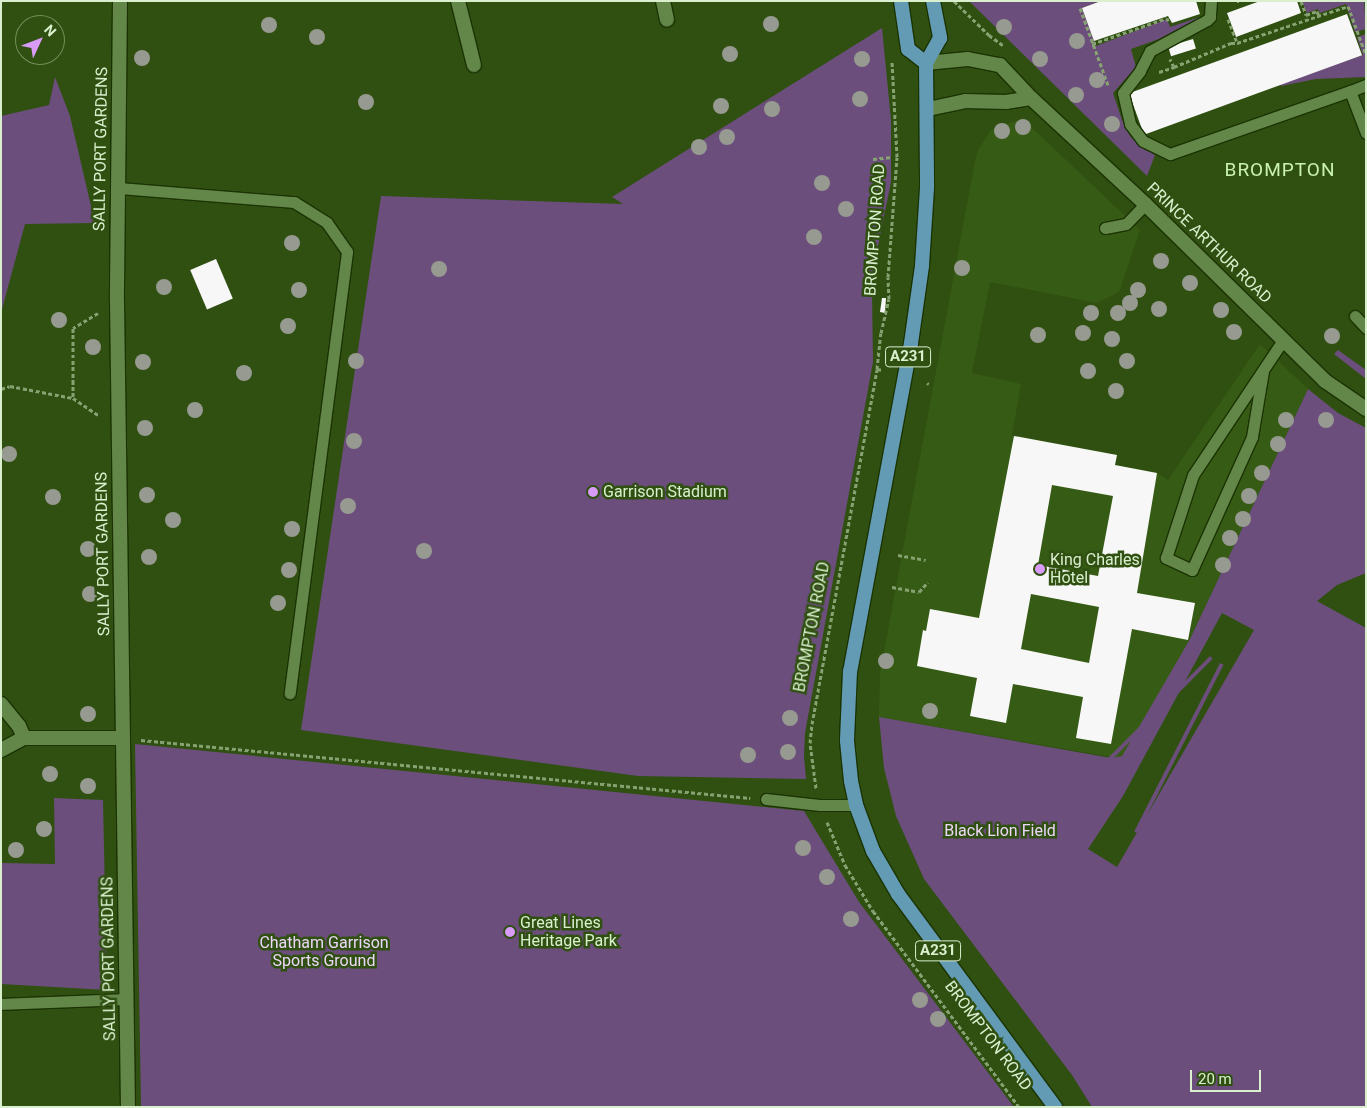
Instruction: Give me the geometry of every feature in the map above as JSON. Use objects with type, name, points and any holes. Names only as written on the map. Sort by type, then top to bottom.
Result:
[{"type":"main road","points":[[901,1],[908,49],[926,64],[940,38],[933,1]]},
{"type":"main road","name":"A231","points":[[926,64],[928,110]]},
{"type":"main road","name":"BROMPTON ROAD","points":[[928,110],[927,188],[922,266],[914,324],[850,672],[847,741],[851,781],[856,805],[873,851],[898,894],[1054,1107]]},
{"type":"street","name":"SALLY PORT GARDENS","points":[[120,1],[117,301],[128,1107]]},
{"type":"street","points":[[458,1],[474,65]]},
{"type":"street","points":[[663,1],[668,20]]},
{"type":"street","name":"PRINCE ARTHUR ROAD","points":[[926,64],[968,59],[1000,65],[1031,98],[1145,204],[1325,381],[1366,409]]},
{"type":"street","points":[[928,110],[965,101],[1006,102],[1031,98]]},
{"type":"street","points":[[1,704],[19,726],[24,738]]},
{"type":"street","points":[[1,750],[24,738],[123,738]]},
{"type":"lane","points":[[1211,1],[1210,17],[1150,51],[1140,71],[1123,93],[1130,124],[1143,141],[1170,154],[1366,85]]},
{"type":"lane","points":[[1350,91],[1366,133]]},
{"type":"lane","points":[[119,188],[294,202],[327,223],[347,252],[290,694]]},
{"type":"lane","points":[[1105,228],[1126,224],[1145,204]]},
{"type":"lane","points":[[1355,316],[1366,328]]},
{"type":"lane","points":[[1263,371],[1252,436],[1192,570],[1166,558],[1193,475],[1283,340]]},
{"type":"lane","points":[[766,799],[820,805],[856,805]]},
{"type":"lane","points":[[1,1004],[127,1000]]},
{"type":"path","points":[[1301,1],[1306,15],[1317,12],[1319,16]]},
{"type":"path","points":[[1174,67],[1211,50],[1348,6],[1366,56]]},
{"type":"path","points":[[1080,8],[1108,86]]},
{"type":"path","points":[[1092,44],[1167,18],[1170,26]]},
{"type":"path","points":[[1232,28],[1237,43]]},
{"type":"path","name":"BROMPTON ROAD","points":[[891,53],[898,157],[888,277],[889,299],[881,333],[877,369],[810,743],[815,784],[820,805],[845,865],[873,911],[1019,1107]]},
{"type":"path","points":[[873,159],[892,157]]},
{"type":"path","points":[[73,398],[73,328],[117,301]]},
{"type":"path","points":[[877,369],[883,370]]},
{"type":"path","points":[[1,389],[10,386],[73,398],[119,428]]},
{"type":"path","points":[[898,555],[926,560]]},
{"type":"path","points":[[892,587],[919,592],[928,582]]},
{"type":"path","points":[[123,738],[766,799]]},
{"type":"shaded area","points":[[1015,121],[1028,124],[1140,230],[1119,292],[1097,303],[990,282],[972,373],[1021,384],[1012,435],[1117,455],[1115,465],[1157,473],[1168,480],[1260,344],[1308,389],[1190,639],[1126,752],[1118,758],[879,717],[880,673],[975,161],[978,150],[991,130]]},
{"type":"green space","points":[[969,1],[1101,1],[1082,8],[1096,46],[1167,19],[1170,27],[1203,16],[1159,39],[1131,49],[1136,67],[1113,93],[1122,120],[1130,136],[1141,147],[1155,155],[1147,176]]},
{"type":"green space","points":[[1302,1],[1364,1],[1366,29],[1355,32],[1346,4],[1320,13],[1318,9],[1307,13]]},
{"type":"green space","name":"Garrison Stadium","points":[[882,28],[891,120],[891,182],[877,251],[872,292],[873,362],[805,733],[806,779],[638,776],[301,730],[381,196],[623,204],[612,197]]},
{"type":"green space","points":[[1366,34],[1366,77],[1316,79],[1281,86],[1280,84],[1363,55],[1357,37]]},
{"type":"green space","points":[[55,77],[70,116],[95,223],[25,224],[1,313],[1,116],[49,105]]},
{"type":"green space","points":[[1338,350],[1366,370],[1366,379],[1334,354]]},
{"type":"green space","name":"Black Lion Field","points":[[1308,389],[1338,413],[1366,428],[1366,573],[1337,585],[1317,601],[1366,628],[1366,1107],[1092,1107],[1072,1075],[924,879],[896,816],[884,768],[879,717],[1111,758],[1122,756],[1190,639]],"holes":[[[1222,613],[1254,630],[1117,867],[1088,849],[1123,796]]]},
{"type":"green space","points":[[1210,656],[1213,659],[1078,794],[1075,791]]},
{"type":"green space","points":[[1220,663],[1224,665],[1138,833],[1134,831]]},
{"type":"green space","name":"Great Lines Heritage Park","points":[[135,744],[804,811],[859,902],[1014,1107],[141,1107]]},
{"type":"green space","points":[[54,798],[103,800],[107,990],[1,984],[1,863],[55,864]]},
{"type":"building","points":[[1101,1],[1196,1],[1200,14],[1172,23],[1168,16],[1094,41],[1082,8]]},
{"type":"building","points":[[1260,1],[1297,1],[1301,13],[1236,37],[1227,13]]},
{"type":"building","points":[[1347,14],[1362,55],[1144,135],[1129,93]]},
{"type":"building","points":[[1193,39],[1196,49],[1171,56],[1168,47]]},
{"type":"building","points":[[216,259],[233,299],[207,310],[190,270]]},
{"type":"building","points":[[882,298],[886,298],[885,313],[880,312]]},
{"type":"building","points":[[1014,436],[1117,455],[1115,465],[1157,473],[1137,593],[1195,603],[1188,640],[1132,629],[1111,744],[1076,738],[1083,697],[1013,684],[1006,723],[970,716],[977,678],[917,666],[923,630],[926,631],[930,609],[979,618]],"holes":[[[1052,485],[1113,496],[1098,576],[1038,565]],[[1031,594],[1099,607],[1089,663],[1021,649]]]},
{"type":"place","name":"Garrison Stadium","points":[[593,492]]},
{"type":"place","name":"King Charles Hotel","points":[[1040,569]]},
{"type":"place","name":"Great Lines Heritage Park","points":[[510,932]]},
{"type":"district","name":"BROMPTON","points":[[1280,170]]},
{"type":"park label","name":"Chatham Garrison Sports Ground","points":[[324,952]]}]
